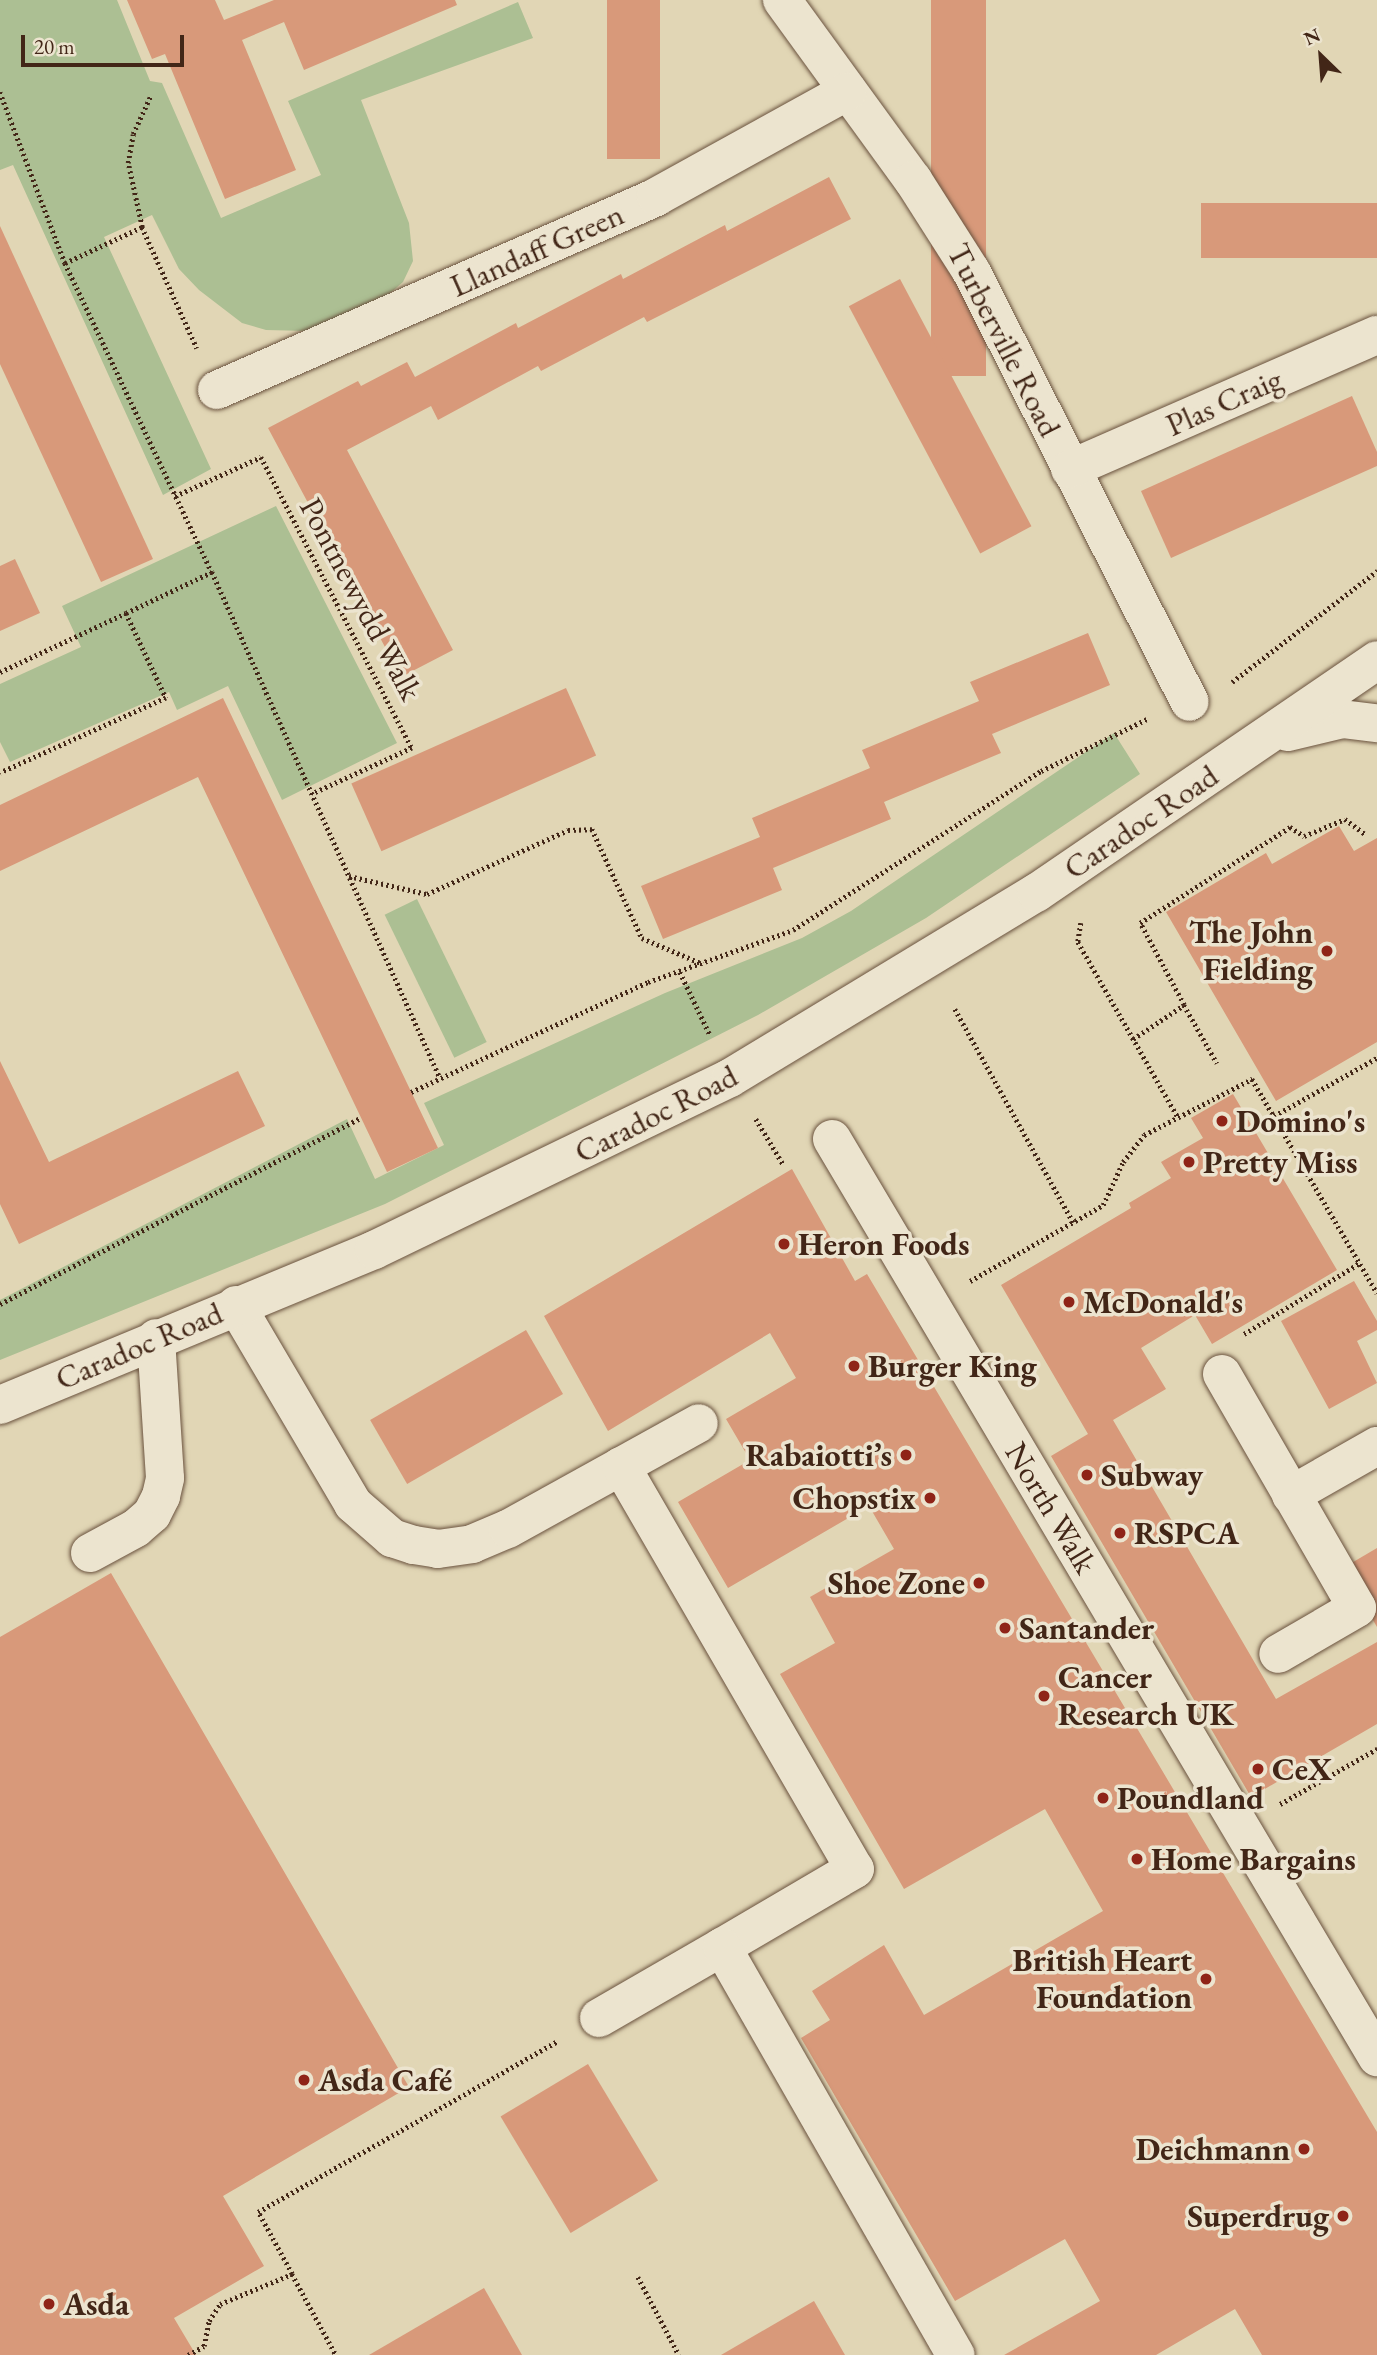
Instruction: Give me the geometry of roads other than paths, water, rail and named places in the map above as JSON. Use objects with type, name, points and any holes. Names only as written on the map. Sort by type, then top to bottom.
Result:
[{"type":"street","name":"Turberville Road","points":[[782,0],[951,237],[998,320],[1070,469],[1190,702]]},
{"type":"street","name":"Llandaff Green","points":[[217,390],[656,197],[848,92]]},
{"type":"street","name":"Plas Craig","points":[[1070,469],[1377,335]]},
{"type":"street","name":"Caradoc Road","points":[[0,1405],[156,1338],[386,1245],[730,1078],[1035,893],[1266,739],[1377,660]]},
{"type":"street","name":"Caradoc Road","points":[[1266,739],[1342,719],[1377,723]]},
{"type":"street","name":"North Walk","points":[[832,1139],[1377,2057]]},
{"type":"street","points":[[236,1305],[337,1483],[371,1524],[392,1538],[439,1549],[472,1544],[508,1529],[699,1423]]},
{"type":"street","points":[[90,1553],[136,1528],[152,1514],[161,1496],[165,1478],[156,1338]]},
{"type":"street","points":[[1222,1374],[1357,1608],[1278,1654]]},
{"type":"street","points":[[1291,1494],[1377,1446]]},
{"type":"street","points":[[599,2018],[855,1869],[621,1466]]},
{"type":"street","points":[[722,1947],[956,2355]]},
{"type":"place","name":"The John Fielding","points":[[1327,951]]},
{"type":"place","name":"Domino's","points":[[1222,1121]]},
{"type":"place","name":"Pretty Miss","points":[[1189,1162]]},
{"type":"place","name":"Heron Foods","points":[[784,1244]]},
{"type":"place","name":"McDonald's","points":[[1069,1302]]},
{"type":"place","name":"Burger King","points":[[854,1366]]},
{"type":"place","name":"Rabaiotti’s","points":[[906,1455]]},
{"type":"place","name":"Subway","points":[[1087,1475]]},
{"type":"place","name":"Chopstix","points":[[930,1498]]},
{"type":"place","name":"RSPCA","points":[[1120,1533]]},
{"type":"place","name":"Shoe Zone","points":[[979,1583]]},
{"type":"place","name":"Santander","points":[[1005,1628]]},
{"type":"place","name":"Cancer Research UK","points":[[1044,1696]]},
{"type":"place","name":"CeX","points":[[1258,1769]]},
{"type":"place","name":"Poundland","points":[[1103,1798]]},
{"type":"place","name":"Home Bargains","points":[[1137,1859]]},
{"type":"place","name":"British Heart Foundation","points":[[1206,1979]]},
{"type":"place","name":"Asda Café","points":[[304,2080]]},
{"type":"place","name":"Deichmann","points":[[1304,2149]]},
{"type":"place","name":"Superdrug","points":[[1343,2216]]},
{"type":"place","name":"Asda","points":[[49,2304]]}]
